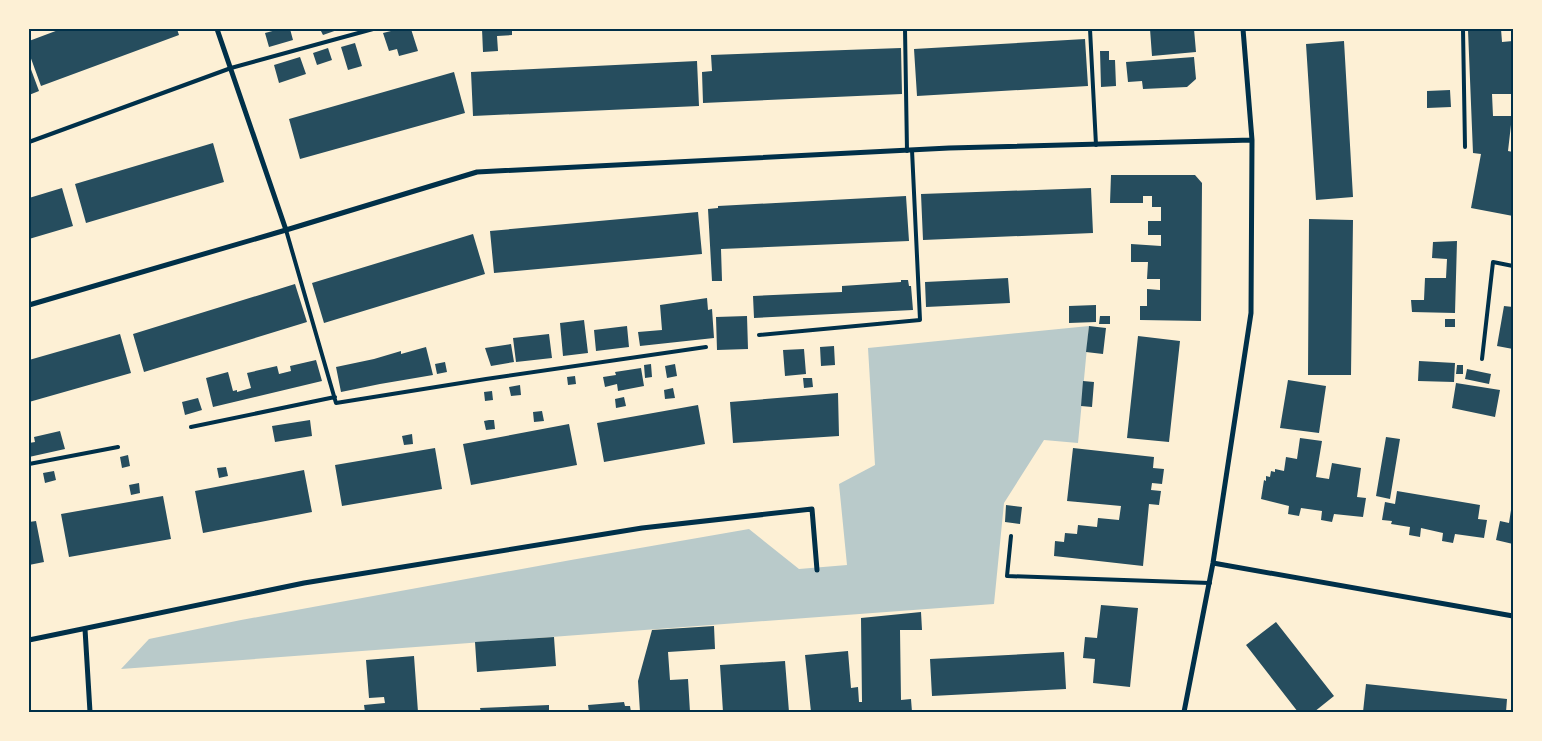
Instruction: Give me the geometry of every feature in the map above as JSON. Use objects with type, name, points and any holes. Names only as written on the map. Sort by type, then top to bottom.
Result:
[{"type":"street","points":[[217,29],[286,230]]},
{"type":"street","points":[[1184,712],[1210,583],[1251,314],[1252,140],[1243,29]]},
{"type":"street","points":[[29,306],[477,172],[910,151],[1252,140]]},
{"type":"street","points":[[29,640],[85,630],[304,583],[642,528],[812,509],[817,570]]},
{"type":"street","points":[[1213,563],[1513,616]]},
{"type":"street","points":[[85,630],[90,712]]},
{"type":"lane","points":[[29,142],[231,68],[373,29]]},
{"type":"lane","points":[[759,335],[920,320],[905,29]]},
{"type":"lane","points":[[1090,29],[1096,145]]},
{"type":"lane","points":[[1463,29],[1464,147]]},
{"type":"lane","points":[[286,230],[336,403],[706,347]]},
{"type":"lane","points":[[1482,359],[1493,262],[1513,266]]},
{"type":"lane","points":[[191,427],[334,397]]},
{"type":"lane","points":[[29,464],[118,447]]},
{"type":"lane","points":[[1011,536],[1008,576],[1210,583]]},
{"type":"shaded area","points":[[1089,326],[1078,443],[1044,440],[1004,503],[994,604],[121,669],[149,639],[241,620],[749,529],[799,569],[847,565],[839,484],[875,465],[868,348]]},
{"type":"building","points":[[61,29],[177,29],[179,35],[41,86],[29,53],[29,41]]},
{"type":"building","points":[[280,29],[290,29],[293,40],[269,47],[265,33]]},
{"type":"building","points":[[320,29],[340,29],[323,35]]},
{"type":"building","points":[[399,29],[411,29],[418,51],[399,56],[397,49],[389,51],[383,33]]},
{"type":"building","points":[[482,29],[512,29],[512,35],[497,36],[498,51],[483,52]]},
{"type":"building","points":[[1150,29],[1194,29],[1196,52],[1152,56]]},
{"type":"building","points":[[1501,29],[1502,42],[1513,41],[1513,94],[1492,94],[1493,116],[1512,116],[1508,151],[1513,152],[1513,216],[1471,208],[1481,154],[1473,153],[1468,30]]},
{"type":"building","points":[[1085,39],[1088,86],[917,96],[914,49]]},
{"type":"building","points":[[1344,41],[1353,197],[1316,200],[1306,44]]},
{"type":"building","points":[[355,43],[362,66],[348,70],[341,47]]},
{"type":"building","points":[[328,48],[332,60],[317,65],[313,53]]},
{"type":"building","points":[[901,48],[902,94],[703,103],[702,72],[712,71],[711,55]]},
{"type":"building","points":[[1100,51],[1109,51],[1109,60],[1115,60],[1116,86],[1101,87]]},
{"type":"building","points":[[300,57],[306,74],[279,83],[274,65]]},
{"type":"building","points":[[1194,57],[1196,79],[1187,87],[1143,89],[1142,81],[1128,82],[1126,62]]},
{"type":"building","points":[[697,61],[699,106],[473,116],[471,72]]},
{"type":"building","points":[[29,64],[39,91],[29,95]]},
{"type":"building","points":[[454,72],[465,113],[300,159],[289,119]]},
{"type":"building","points":[[1450,90],[1451,107],[1427,108],[1427,91]]},
{"type":"building","points":[[213,143],[224,182],[86,223],[75,184]]},
{"type":"building","points":[[1111,175],[1195,175],[1202,183],[1201,321],[1140,320],[1140,306],[1147,306],[1147,289],[1160,290],[1160,279],[1147,279],[1148,262],[1131,262],[1131,244],[1161,246],[1161,235],[1148,235],[1148,221],[1161,221],[1161,207],[1152,207],[1152,196],[1143,196],[1143,203],[1110,203]]},
{"type":"building","points":[[62,188],[73,226],[29,239],[29,198]]},
{"type":"building","points":[[1091,188],[1093,233],[923,240],[921,194]]},
{"type":"building","points":[[906,196],[909,241],[721,249],[722,281],[712,281],[708,209],[718,208],[718,206]]},
{"type":"building","points":[[698,212],[702,254],[494,273],[490,231]]},
{"type":"building","points":[[1309,219],[1353,220],[1351,375],[1308,375]]},
{"type":"building","points":[[473,234],[485,274],[324,323],[312,283]]},
{"type":"building","points":[[1457,241],[1455,313],[1412,312],[1411,300],[1424,300],[1425,278],[1446,278],[1447,259],[1432,258],[1433,242]]},
{"type":"building","points":[[1008,278],[1010,303],[926,307],[925,282]]},
{"type":"building","points":[[901,280],[908,280],[909,286],[911,286],[913,310],[754,318],[753,296],[842,292],[842,286],[901,282]]},
{"type":"building","points":[[295,284],[307,322],[144,372],[133,334]]},
{"type":"building","points":[[707,298],[708,310],[712,309],[714,338],[640,346],[638,332],[662,330],[660,305]]},
{"type":"building","points":[[1096,305],[1096,322],[1069,323],[1069,306]]},
{"type":"building","points":[[1504,306],[1513,307],[1513,349],[1497,346]]},
{"type":"building","points":[[747,316],[748,349],[717,350],[716,317]]},
{"type":"building","points":[[1100,316],[1110,316],[1110,324],[1099,324]]},
{"type":"building","points":[[1445,319],[1455,319],[1455,327],[1445,327]]},
{"type":"building","points":[[584,320],[588,353],[563,356],[560,323]]},
{"type":"building","points":[[627,326],[629,347],[596,351],[594,330]]},
{"type":"building","points":[[1089,326],[1106,328],[1103,354],[1086,352]]},
{"type":"building","points":[[120,334],[131,373],[29,402],[29,360]]},
{"type":"building","points":[[549,334],[552,358],[516,362],[513,338]]},
{"type":"building","points":[[1138,336],[1180,341],[1169,442],[1127,438]]},
{"type":"building","points":[[511,344],[514,362],[491,366],[485,348]]},
{"type":"building","points":[[834,346],[835,365],[821,366],[820,347]]},
{"type":"building","points":[[426,347],[433,375],[341,392],[336,367],[401,351],[401,354]]},
{"type":"building","points":[[804,349],[806,374],[785,376],[783,350]]},
{"type":"building","points":[[316,360],[322,381],[213,407],[206,378],[228,372],[233,391],[237,390],[237,392],[251,388],[247,373],[277,366],[279,374],[291,371],[290,366]]},
{"type":"building","points":[[1419,361],[1455,363],[1454,382],[1418,381]]},
{"type":"building","points":[[445,362],[447,372],[437,374],[435,364]]},
{"type":"building","points":[[651,364],[652,377],[645,378],[644,365]]},
{"type":"building","points":[[675,364],[677,376],[667,378],[665,366]]},
{"type":"building","points":[[1457,365],[1463,365],[1463,374],[1456,374]]},
{"type":"building","points":[[641,368],[644,386],[618,391],[617,384],[605,387],[603,377],[616,375],[615,372]]},
{"type":"building","points":[[1467,369],[1491,374],[1489,384],[1465,379]]},
{"type":"building","points":[[575,376],[576,384],[568,385],[567,377]]},
{"type":"building","points":[[803,378],[812,378],[813,387],[804,388]]},
{"type":"building","points":[[1288,380],[1326,386],[1319,433],[1280,428]]},
{"type":"building","points":[[1083,381],[1094,382],[1092,407],[1081,406]]},
{"type":"building","points":[[1456,383],[1500,390],[1495,417],[1452,408]]},
{"type":"building","points":[[520,385],[521,395],[511,396],[509,387]]},
{"type":"building","points":[[673,388],[675,398],[665,399],[664,390]]},
{"type":"building","points":[[492,391],[493,400],[485,401],[484,392]]},
{"type":"building","points":[[838,393],[839,436],[733,443],[730,402]]},
{"type":"building","points":[[624,397],[626,406],[616,408],[615,399]]},
{"type":"building","points":[[198,398],[202,410],[185,415],[182,402]]},
{"type":"building","points":[[698,405],[705,444],[604,462],[597,423]]},
{"type":"building","points":[[542,411],[544,421],[534,422],[533,412]]},
{"type":"building","points":[[310,420],[312,436],[275,442],[272,426]]},
{"type":"building","points":[[494,420],[495,429],[486,430],[484,421]]},
{"type":"building","points":[[569,424],[577,465],[471,485],[463,444]]},
{"type":"building","points":[[60,431],[65,449],[29,457],[29,443],[35,442],[34,437]]},
{"type":"building","points":[[412,434],[413,444],[404,445],[402,436]]},
{"type":"building","points":[[1386,437],[1400,439],[1390,499],[1376,496]]},
{"type":"building","points":[[1300,438],[1322,441],[1316,477],[1329,479],[1332,463],[1361,468],[1357,497],[1366,498],[1363,517],[1334,514],[1332,522],[1321,520],[1322,511],[1301,508],[1299,516],[1288,514],[1289,506],[1261,499],[1266,476],[1270,477],[1271,471],[1275,472],[1275,469],[1284,471],[1286,457],[1297,459]]},
{"type":"building","points":[[435,448],[442,489],[342,506],[335,465]]},
{"type":"building","points":[[1073,448],[1154,457],[1153,468],[1164,469],[1162,484],[1152,483],[1151,490],[1161,491],[1159,505],[1149,504],[1143,566],[1054,556],[1055,541],[1064,542],[1065,533],[1077,534],[1078,525],[1097,527],[1098,518],[1119,520],[1121,506],[1067,501]]},
{"type":"building","points":[[128,455],[130,466],[122,468],[120,457]]},
{"type":"building","points":[[226,467],[228,476],[219,478],[217,468]]},
{"type":"building","points":[[304,470],[312,512],[203,533],[195,491]]},
{"type":"building","points":[[54,471],[56,480],[45,483],[43,473]]},
{"type":"building","points":[[139,483],[140,493],[131,495],[129,485]]},
{"type":"building","points":[[1397,491],[1480,505],[1478,519],[1487,520],[1484,538],[1455,534],[1453,543],[1442,541],[1443,533],[1421,528],[1420,537],[1409,535],[1410,527],[1391,524],[1392,521],[1382,520],[1385,502],[1395,504]]},
{"type":"building","points":[[163,496],[171,539],[69,557],[61,514]]},
{"type":"building","points":[[1006,505],[1022,507],[1020,524],[1005,522]]},
{"type":"building","points":[[1511,510],[1513,511],[1513,544],[1496,540],[1500,521],[1509,523]]},
{"type":"building","points":[[36,521],[44,562],[29,565],[29,522]]},
{"type":"building","points":[[1101,605],[1138,608],[1130,687],[1093,683],[1095,659],[1083,658],[1085,637],[1097,638]]},
{"type":"building","points":[[921,612],[922,630],[900,630],[901,700],[911,699],[912,712],[811,712],[805,655],[848,651],[851,688],[858,687],[859,702],[862,702],[861,618]]},
{"type":"building","points":[[1276,622],[1334,696],[1314,712],[1298,712],[1246,645]]},
{"type":"building","points":[[714,626],[715,649],[668,652],[670,680],[688,679],[690,712],[640,712],[638,681],[652,630]]},
{"type":"building","points":[[554,637],[556,666],[477,672],[475,642]]},
{"type":"building","points":[[1064,652],[1066,689],[932,696],[930,659]]},
{"type":"building","points":[[414,656],[418,712],[365,712],[364,705],[385,703],[384,697],[369,698],[366,660]]},
{"type":"building","points":[[785,661],[789,712],[723,712],[720,665]]},
{"type":"building","points":[[1366,684],[1507,699],[1506,712],[1363,712]]},
{"type":"building","points":[[624,702],[625,706],[630,706],[631,712],[589,712],[588,705]]},
{"type":"building","points":[[549,705],[549,712],[481,712],[480,708]]}]
